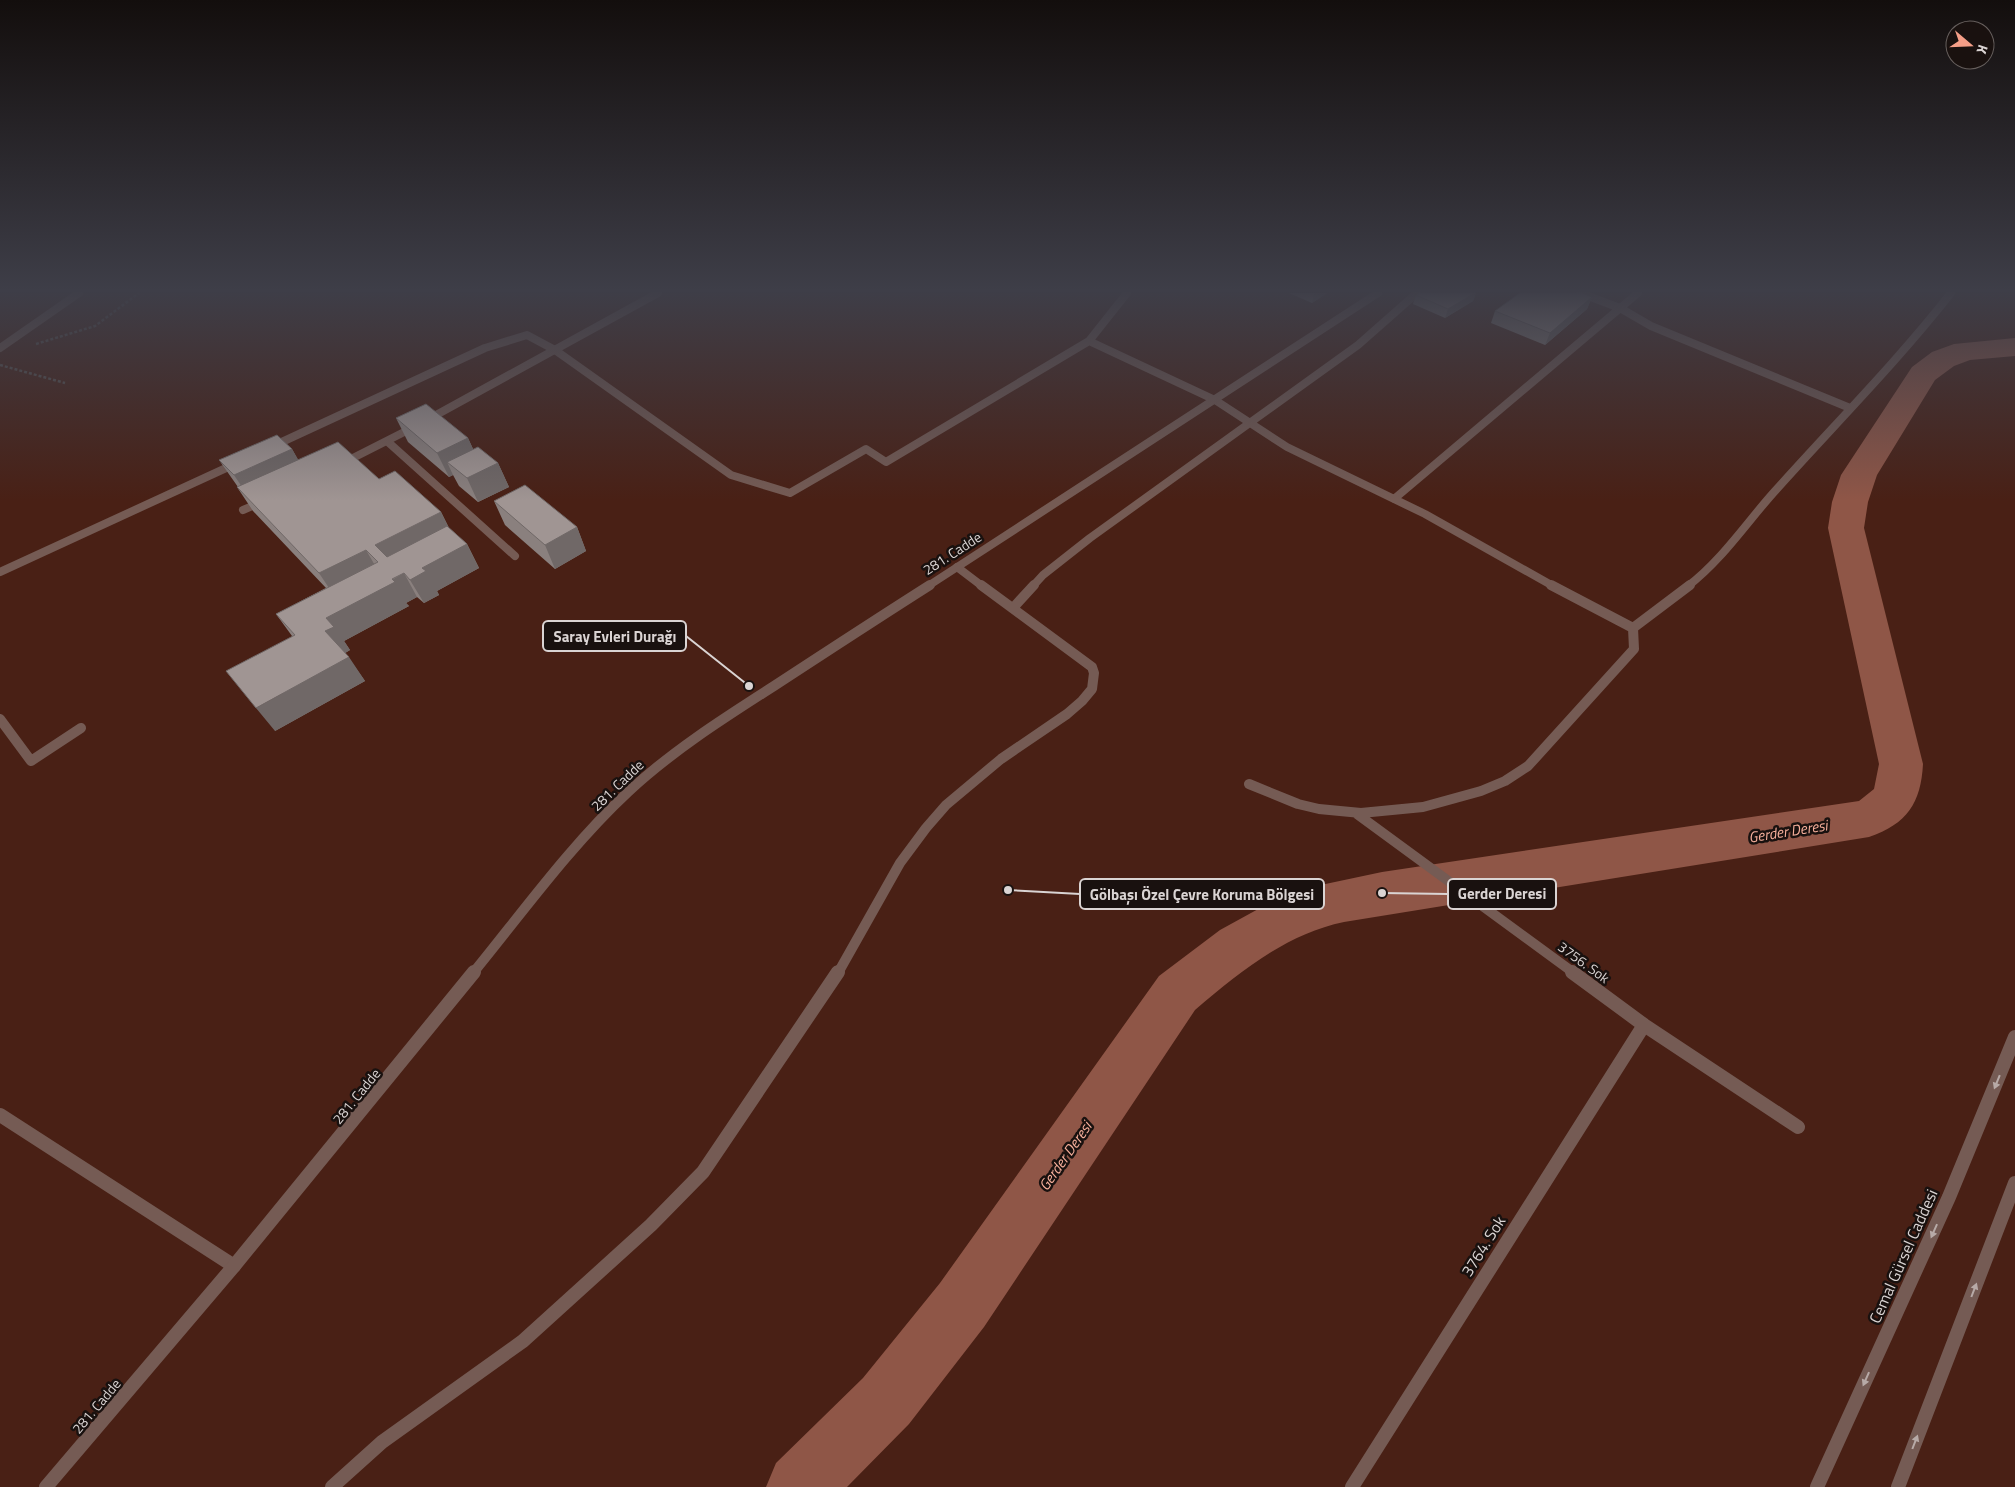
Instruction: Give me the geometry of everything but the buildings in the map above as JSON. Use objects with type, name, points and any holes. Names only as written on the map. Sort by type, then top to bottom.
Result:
[{"type":"street","points":[[260,452],[454,362]]},
{"type":"street","points":[[334,468],[388,442],[533,362]]},
{"type":"street","points":[[572,362],[731,475],[790,493],[866,448],[886,462],[1053,362]]},
{"type":"street","points":[[1135,362],[1215,400],[1287,446],[1394,499],[1633,628]]},
{"type":"street","name":"281. Cadde","points":[[46,1487],[234,1266],[565,861],[627,793],[663,762],[736,712],[1272,362]]},
{"type":"street","points":[[1013,608],[1044,575],[1090,538],[1249,422],[1311,381],[1335,362]]},
{"type":"street","points":[[1394,499],[1556,362]]},
{"type":"street","points":[[1739,362],[1850,408]]},
{"type":"street","points":[[1633,628],[1704,574],[1850,408],[1893,362]]},
{"type":"street","points":[[388,442],[515,556]]},
{"type":"street","points":[[0,572],[242,460]]},
{"type":"street","points":[[243,510],[270,497]]},
{"type":"street","points":[[332,1487],[382,1442],[523,1341],[651,1225],[703,1172],[846,961],[900,863],[926,828],[971,783],[1001,759],[1067,714],[1092,689],[1094,674],[1092,667],[958,567]]},
{"type":"street","points":[[1249,784],[1297,804],[1357,814],[1389,813],[1429,808],[1495,787],[1512,779],[1528,766],[1634,649],[1633,628]]},
{"type":"street","points":[[0,719],[31,761],[81,728]]},
{"type":"street","name":"3756. Sok","points":[[1357,814],[1644,1025],[1798,1127]]},
{"type":"street","name":"3764. Sok","points":[[1352,1487],[1644,1025]]},
{"type":"street","name":"Cemal Gürsel Caddesi","points":[[1817,1487],[1949,1197],[2015,1036]]},
{"type":"street","points":[[0,1116],[234,1266]]},
{"type":"street","points":[[1898,1487],[2015,1183]]},
{"type":"path","points":[[0,365],[65,383]]},
{"type":"shaded area","points":[[0,362],[2015,362],[2015,1487],[0,1487]]},
{"type":"waterway","name":"Gerder Deresi","points":[[800,1487],[886,1401],[962,1305],[1177,993],[1254,935],[1289,917],[1344,900],[1869,818],[1885,807],[1897,791],[1901,764],[1846,528],[1850,502],[1859,475],[1923,374],[1938,362]]},
{"type":"place","name":"Saray Evleri Durağı","points":[[749,686]]},
{"type":"place","name":"Gölbaşı Özel Çevre Koruma Bölgesi","points":[[1008,890]]},
{"type":"place","name":"Gerder Deresi","points":[[1382,893]]}]
